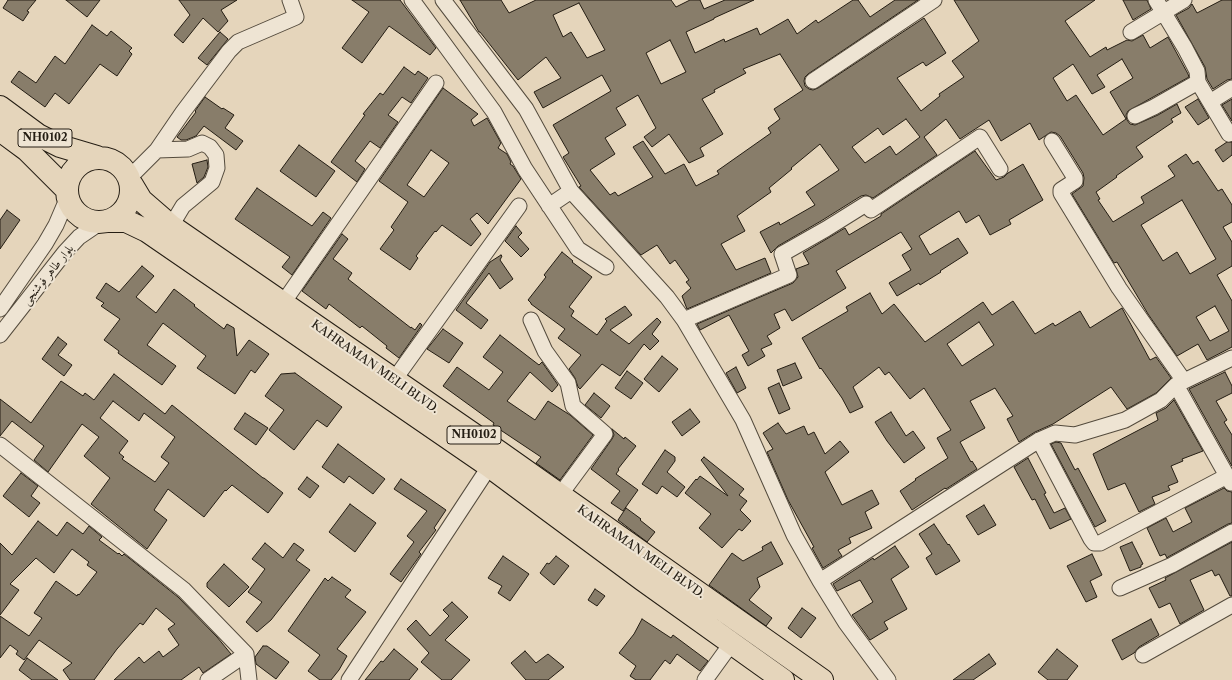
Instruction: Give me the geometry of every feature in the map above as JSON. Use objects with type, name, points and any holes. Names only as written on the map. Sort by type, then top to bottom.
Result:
[{"type":"highway","name":"NH0102","points":[[0,107],[38,135],[60,146],[97,157],[108,158],[118,163],[125,170],[130,181]]},
{"type":"highway","name":"NH0102","points":[[0,130],[27,150],[67,194],[71,206],[80,216],[92,222],[106,222]]},
{"type":"highway","points":[[67,194],[68,180],[76,168],[87,160],[97,157]]},
{"type":"highway","name":"KAHRAMAN MELI BLVD.","points":[[130,181],[141,200],[171,226],[394,380],[731,644],[783,680]]},
{"type":"highway","points":[[106,222],[120,215],[127,207],[131,196],[130,181]]},
{"type":"highway","name":"KAHRAMAN MELI BLVD.","points":[[106,222],[126,221],[146,231],[494,459],[560,495],[822,680]]},
{"type":"street","points":[[130,181],[157,150],[228,51],[238,42],[296,17],[290,0]]},
{"type":"street","points":[[412,0],[494,112],[524,169],[578,249],[606,267]]},
{"type":"street","points":[[442,0],[526,109],[571,191],[667,297],[684,320],[743,420],[794,535],[820,581],[846,623],[888,680]]},
{"type":"street","points":[[812,81],[934,0]]},
{"type":"street","points":[[1131,32],[1160,6],[1184,0]]},
{"type":"street","points":[[1160,6],[1197,71],[1198,82],[1229,134],[1232,133]]},
{"type":"street","points":[[1135,116],[1198,82]]},
{"type":"street","points":[[282,303],[436,83]]},
{"type":"street","points":[[1210,102],[1232,88]]},
{"type":"street","points":[[684,320],[788,275],[782,254],[866,204],[871,210],[980,137],[1000,169]]},
{"type":"street","points":[[1039,440],[1094,543],[1100,542],[1229,480],[1180,383],[1119,288],[1061,193],[1061,190],[1075,180],[1075,178],[1052,141]]},
{"type":"street","points":[[157,150],[188,149],[202,143],[210,147],[216,155],[218,168],[212,182],[183,206],[171,226]]},
{"type":"street","points":[[549,206],[571,191]]},
{"type":"street","name":"بلوار طاهر فوشنجی","points":[[0,309],[45,244],[56,225],[67,194]]},
{"type":"street","points":[[394,380],[519,206]]},
{"type":"street","name":"بلوار طاهر فوشنجی","points":[[0,335],[65,252],[79,237],[106,222]]},
{"type":"street","points":[[531,320],[544,351],[568,383],[573,406],[605,434],[560,495]]},
{"type":"street","points":[[820,581],[1039,440],[1055,433],[1075,435],[1125,420],[1161,400],[1180,383],[1232,358]]},
{"type":"street","points":[[0,445],[184,590],[246,654],[249,680]]},
{"type":"street","points":[[349,680],[494,459]]},
{"type":"street","points":[[1120,588],[1172,565],[1232,532]]},
{"type":"street","points":[[1143,655],[1232,605]]},
{"type":"street","points":[[704,680],[731,644]]},
{"type":"street","points":[[208,680],[246,654]]},
{"type":"building","points":[[8,0],[36,0],[27,11],[29,12],[23,21],[3,8]]},
{"type":"building","points":[[66,0],[100,0],[87,17]]},
{"type":"building","points":[[179,0],[237,0],[221,10],[228,21],[218,32],[203,18],[183,43],[174,35],[190,15]]},
{"type":"building","points":[[352,0],[400,0],[436,48],[430,55],[389,26],[362,63],[342,48],[369,12]]},
{"type":"building","points":[[460,0],[501,0],[509,13],[536,0],[671,0],[676,7],[690,0],[700,0],[704,9],[725,0],[754,0],[686,32],[695,53],[724,39],[725,42],[757,28],[760,35],[788,19],[797,34],[816,20],[818,23],[853,0],[858,0],[870,17],[895,0],[918,0],[808,74],[804,81],[805,86],[809,89],[813,90],[818,88],[924,18],[946,53],[926,66],[923,62],[897,78],[921,111],[940,96],[939,94],[964,77],[952,61],[979,41],[954,0],[1095,0],[1065,21],[1090,57],[1106,47],[1107,50],[1127,40],[1132,41],[1143,35],[1150,48],[1168,37],[1189,77],[1128,111],[1126,115],[1127,120],[1130,124],[1135,125],[1158,115],[1177,104],[1181,113],[1171,119],[1173,122],[1136,147],[1143,157],[1096,192],[1100,199],[1098,200],[1113,222],[1144,203],[1141,197],[1175,176],[1168,166],[1186,154],[1193,164],[1198,161],[1218,191],[1222,189],[1232,205],[1232,222],[1223,227],[1232,242],[1232,266],[1217,275],[1232,301],[1232,347],[1207,360],[1198,344],[1177,356],[1148,314],[1117,262],[1114,263],[1072,194],[1083,186],[1083,173],[1060,136],[1051,132],[1039,140],[1030,123],[1001,141],[989,120],[960,139],[946,119],[924,137],[937,155],[873,198],[866,195],[861,196],[778,246],[771,253],[760,232],[779,222],[780,225],[815,205],[806,192],[839,170],[820,144],[769,188],[771,192],[737,216],[745,231],[721,244],[736,270],[765,258],[771,273],[687,309],[682,296],[691,288],[686,282],[689,280],[675,260],[670,264],[657,245],[641,255],[579,187],[581,186],[563,157],[569,153],[553,125],[611,91],[602,75],[543,108],[534,92],[561,78],[546,57],[518,80],[479,32]],"holes":[[[579,3],[605,50],[587,58],[571,32],[563,37],[553,15]],[[670,40],[686,72],[661,84],[646,53]],[[780,54],[803,90],[774,109],[780,119],[768,128],[771,133],[717,171],[719,174],[696,186],[684,164],[665,174],[643,141],[633,147],[653,177],[618,196],[615,192],[610,195],[590,170],[615,154],[605,138],[626,125],[616,108],[638,95],[656,128],[644,137],[652,147],[669,134],[689,163],[704,156],[700,148],[723,134],[702,99],[715,92],[714,90],[746,73],[743,69]],[[1122,59],[1133,78],[1110,92],[1126,119],[1103,135],[1076,95],[1067,101],[1053,78],[1073,64],[1092,94],[1105,87],[1097,75]],[[906,119],[920,137],[896,155],[890,146],[865,163],[852,147],[878,128],[883,135]],[[1182,200],[1216,259],[1190,274],[1177,252],[1163,261],[1141,225]],[[1215,306],[1229,331],[1210,341],[1196,317]]]},
{"type":"building","points":[[1123,0],[1147,0],[1151,9],[1133,20]]},
{"type":"building","points":[[1222,0],[1232,0],[1232,79],[1227,80],[1213,89],[1207,79],[1205,67],[1176,15],[1189,8],[1192,4],[1197,13]]},
{"type":"building","points":[[92,25],[107,36],[111,31],[132,48],[129,51],[132,54],[117,76],[100,64],[69,104],[55,93],[45,107],[11,82],[19,71],[36,83],[55,56],[65,64]]},
{"type":"building","points":[[220,32],[228,39],[207,65],[198,58]]},
{"type":"building","points":[[404,67],[415,75],[418,71],[428,78],[411,103],[402,97],[388,115],[398,122],[380,148],[370,141],[355,161],[365,169],[357,182],[331,162],[365,115],[363,114],[380,93],[383,95]]},
{"type":"building","points":[[443,88],[478,114],[471,120],[474,126],[487,118],[501,143],[498,148],[507,154],[511,162],[510,164],[513,166],[521,179],[488,224],[477,213],[470,219],[481,234],[471,246],[442,225],[436,232],[435,231],[416,256],[418,258],[410,270],[380,249],[394,230],[391,227],[408,202],[379,181]],"holes":[[[431,150],[449,163],[424,197],[407,185]]]},
{"type":"building","points":[[205,97],[222,109],[223,108],[234,115],[225,128],[243,141],[236,150],[204,126],[196,136],[186,140],[181,140],[177,137],[196,112],[195,111]]},
{"type":"building","points":[[1198,99],[1209,118],[1198,125],[1185,107]]},
{"type":"building","points":[[1232,99],[1232,121],[1222,105]]},
{"type":"building","points":[[1227,142],[1232,142],[1232,155],[1223,162],[1215,150]]},
{"type":"building","points":[[299,145],[335,171],[316,197],[280,171]]},
{"type":"building","points":[[975,151],[996,180],[1004,177],[1023,164],[1043,200],[1009,220],[1011,224],[990,235],[979,215],[966,223],[959,211],[919,236],[930,255],[958,238],[968,253],[920,285],[919,283],[897,296],[889,283],[911,270],[902,255],[912,249],[901,232],[836,271],[846,288],[792,321],[785,309],[774,314],[780,328],[767,336],[772,344],[761,349],[765,356],[748,366],[742,355],[749,351],[729,315],[700,330],[697,324],[793,283],[798,277],[796,269],[809,264],[803,253],[845,228],[849,235],[881,216],[881,214]]},
{"type":"building","points":[[207,160],[208,167],[204,177],[197,183],[192,164]]},
{"type":"building","points":[[257,188],[312,226],[323,212],[331,218],[292,275],[282,267],[290,257],[235,219]]},
{"type":"building","points":[[7,210],[20,220],[0,249],[0,220]]},
{"type":"building","points":[[516,226],[522,233],[518,237],[529,249],[521,257],[505,241]]},
{"type":"building","points":[[342,234],[348,239],[333,259],[352,273],[348,279],[411,328],[415,330],[420,323],[422,325],[399,358],[386,348],[387,346],[362,326],[360,328],[329,304],[326,309],[302,291]]},
{"type":"building","points":[[562,252],[573,261],[572,262],[592,277],[569,307],[574,311],[571,316],[597,335],[607,321],[605,319],[625,306],[632,315],[610,330],[629,344],[657,318],[661,322],[652,334],[659,341],[650,350],[644,344],[620,376],[602,364],[580,389],[569,369],[581,355],[558,338],[565,329],[531,304],[528,300],[546,277],[544,275]]},
{"type":"building","points":[[501,255],[500,260],[513,279],[500,289],[489,273],[466,303],[488,320],[481,329],[456,310],[490,262]]},
{"type":"building","points":[[142,266],[154,276],[136,297],[156,313],[174,289],[224,329],[227,324],[234,328],[237,356],[249,340],[269,354],[255,373],[251,370],[235,394],[197,368],[206,356],[163,323],[147,345],[176,366],[162,385],[118,353],[119,351],[104,340],[120,319],[101,306],[104,303],[96,298],[106,283],[119,292]]},
{"type":"building","points":[[870,293],[882,314],[894,304],[925,342],[983,302],[992,315],[1013,301],[1035,334],[1053,323],[1055,326],[1080,311],[1090,328],[1122,308],[1150,360],[1156,357],[1171,378],[1156,393],[1127,409],[1111,387],[1053,424],[1035,432],[1019,442],[1007,419],[1013,416],[995,388],[970,401],[985,428],[960,442],[971,462],[972,461],[977,469],[912,510],[900,491],[916,480],[915,479],[948,458],[937,438],[951,430],[924,388],[910,399],[889,372],[885,375],[879,367],[853,387],[863,407],[850,413],[842,398],[821,368],[820,369],[802,338],[848,311],[846,307]],"holes":[[[979,322],[994,345],[962,366],[947,344]]]},
{"type":"building","points":[[443,329],[463,343],[449,363],[427,349]]},
{"type":"building","points":[[500,335],[539,365],[542,362],[558,385],[552,392],[530,372],[507,401],[535,420],[548,401],[570,415],[593,435],[560,480],[536,463],[541,457],[493,425],[494,423],[443,386],[457,367],[489,390],[503,372],[483,357]]},
{"type":"building","points":[[58,337],[67,344],[58,355],[72,365],[64,376],[42,359]]},
{"type":"building","points":[[662,356],[678,369],[659,392],[644,379]]},
{"type":"building","points":[[795,363],[802,378],[783,386],[777,370]]},
{"type":"building","points":[[736,367],[746,388],[737,393],[726,373]]},
{"type":"building","points":[[627,371],[643,383],[631,399],[615,388]]},
{"type":"building","points":[[1225,372],[1232,386],[1232,393],[1216,401],[1227,420],[1224,422],[1232,435],[1232,466],[1189,389]]},
{"type":"building","points":[[295,373],[342,407],[327,427],[317,420],[294,450],[269,430],[284,410],[265,396],[281,374]]},
{"type":"building","points":[[114,374],[165,414],[172,405],[283,493],[268,513],[232,485],[226,491],[225,490],[204,517],[168,489],[154,510],[167,520],[147,549],[91,504],[110,478],[84,456],[99,437],[82,424],[48,472],[34,460],[44,446],[12,421],[0,436],[0,399],[31,423],[61,381],[83,396],[85,393],[94,400]],"holes":[[[113,401],[139,421],[144,413],[175,437],[161,457],[169,463],[155,482],[122,459],[124,457],[119,453],[128,441],[100,418]]]},
{"type":"building","points":[[779,383],[790,409],[779,414],[768,388]]},
{"type":"building","points":[[594,393],[610,406],[601,418],[585,405]]},
{"type":"building","points":[[1174,400],[1203,451],[1182,459],[1183,461],[1171,466],[1178,482],[1168,486],[1170,490],[1152,497],[1155,504],[1139,512],[1125,483],[1108,490],[1093,454],[1158,420],[1156,413],[1166,408]]},
{"type":"building","points":[[690,409],[700,422],[682,436],[672,422]]},
{"type":"building","points":[[891,412],[906,436],[913,431],[925,448],[904,463],[875,422]]},
{"type":"building","points":[[245,413],[268,428],[256,445],[234,429]]},
{"type":"building","points":[[778,423],[786,434],[804,426],[808,435],[814,432],[825,454],[840,441],[849,452],[825,472],[842,505],[872,490],[879,504],[865,512],[872,528],[849,538],[851,543],[838,550],[842,556],[823,568],[812,548],[814,547],[788,500],[767,452],[773,449],[763,433]]},
{"type":"building","points":[[612,429],[624,439],[625,437],[636,446],[618,469],[619,470],[616,474],[638,490],[623,511],[611,503],[620,491],[591,469],[612,439],[614,435]]},
{"type":"building","points":[[1056,442],[1061,443],[1075,470],[1078,468],[1106,521],[1095,527],[1051,444]]},
{"type":"building","points":[[338,444],[385,479],[373,494],[349,476],[344,483],[322,467]]},
{"type":"building","points":[[665,450],[675,457],[675,461],[667,472],[685,487],[677,497],[662,486],[657,494],[642,484]]},
{"type":"building","points":[[704,457],[744,489],[739,495],[747,501],[740,510],[751,521],[742,531],[739,529],[722,548],[699,528],[711,514],[685,493],[700,476],[728,496],[701,460]]},
{"type":"building","points":[[1028,458],[1046,493],[1044,494],[1054,513],[1065,508],[1071,519],[1050,529],[1035,499],[1032,500],[1014,467]]},
{"type":"building","points":[[21,473],[38,486],[31,496],[40,503],[29,517],[3,496]]},
{"type":"building","points":[[307,477],[319,486],[310,498],[298,489]]},
{"type":"building","points":[[401,479],[446,510],[434,528],[436,530],[419,552],[421,554],[401,582],[390,574],[414,542],[407,536],[427,511],[394,489]]},
{"type":"building","points":[[1224,488],[1227,491],[1232,492],[1232,523],[1167,558],[1165,554],[1160,556],[1147,528],[1166,518],[1173,532],[1192,522],[1185,508]]},
{"type":"building","points":[[350,504],[376,523],[355,552],[329,532]]},
{"type":"building","points":[[984,505],[996,525],[978,535],[966,516]]},
{"type":"building","points":[[626,508],[655,532],[647,542],[618,520]]},
{"type":"building","points":[[38,521],[57,536],[67,522],[83,534],[89,526],[102,537],[99,540],[118,554],[119,553],[122,556],[124,554],[178,597],[217,637],[231,654],[203,673],[199,667],[181,680],[114,680],[139,657],[144,663],[159,651],[163,657],[179,645],[168,629],[175,624],[156,608],[143,625],[140,623],[117,649],[94,680],[70,680],[63,670],[72,663],[39,640],[24,660],[16,654],[18,651],[10,645],[0,658],[0,616],[29,636],[42,618],[34,613],[56,581],[77,596],[97,572],[87,565],[89,562],[72,549],[54,573],[36,558],[10,584],[19,590],[0,615],[0,543],[12,555]]},
{"type":"building","points":[[934,524],[960,561],[936,575],[926,558],[932,554],[919,534]]},
{"type":"building","points":[[771,542],[783,564],[757,578],[760,587],[749,600],[772,618],[766,626],[709,585],[732,553],[743,561],[763,550],[762,547]]},
{"type":"building","points":[[1132,542],[1143,564],[1141,567],[1130,571],[1120,547]]},
{"type":"building","points":[[1232,542],[1232,596],[1230,596],[1219,574],[1215,576],[1212,570],[1190,580],[1204,610],[1180,624],[1170,603],[1159,608],[1149,588],[1166,580],[1165,578]]},
{"type":"building","points":[[265,543],[283,558],[294,543],[304,550],[296,560],[310,570],[271,620],[257,632],[246,622],[262,602],[248,592],[265,569],[252,559]]},
{"type":"building","points":[[895,546],[909,567],[891,579],[907,609],[884,622],[888,629],[870,640],[852,615],[873,602],[860,580],[837,591],[833,584],[873,558],[874,560]]},
{"type":"building","points":[[1092,554],[1102,575],[1090,581],[1097,597],[1086,602],[1067,566]]},
{"type":"building","points":[[503,556],[529,574],[510,601],[498,593],[502,586],[488,578]]},
{"type":"building","points":[[556,556],[569,566],[554,585],[540,573],[547,563],[549,564]]},
{"type":"building","points":[[224,564],[249,587],[229,607],[207,587],[207,583]]},
{"type":"building","points":[[332,577],[351,590],[345,597],[366,612],[337,649],[347,656],[339,670],[331,680],[320,680],[308,671],[320,655],[288,631],[325,578],[328,581]]},
{"type":"building","points":[[595,589],[605,596],[597,606],[588,600]]},
{"type":"building","points":[[452,602],[468,617],[445,640],[470,660],[451,680],[442,680],[421,662],[429,653],[407,629],[416,620],[430,636],[449,616],[443,610]]},
{"type":"building","points":[[802,608],[816,618],[801,638],[788,628]]},
{"type":"building","points":[[642,619],[671,638],[673,635],[708,661],[700,671],[677,654],[670,664],[665,660],[650,680],[636,680],[630,676],[636,666],[619,653],[634,634]]},
{"type":"building","points":[[1151,619],[1159,635],[1139,647],[1134,653],[1122,660],[1112,640]]},
{"type":"building","points":[[263,646],[267,646],[289,662],[276,679],[256,664],[255,657]]},
{"type":"building","points":[[394,649],[418,669],[409,680],[365,680],[381,661],[383,662]]},
{"type":"building","points":[[1057,649],[1078,666],[1067,680],[1048,680],[1038,672]]},
{"type":"building","points":[[525,651],[536,663],[548,654],[564,667],[548,680],[526,680],[511,663]]},
{"type":"building","points":[[989,654],[996,664],[973,680],[953,680]]},
{"type":"building","points":[[27,658],[58,680],[32,680],[19,670]]}]
